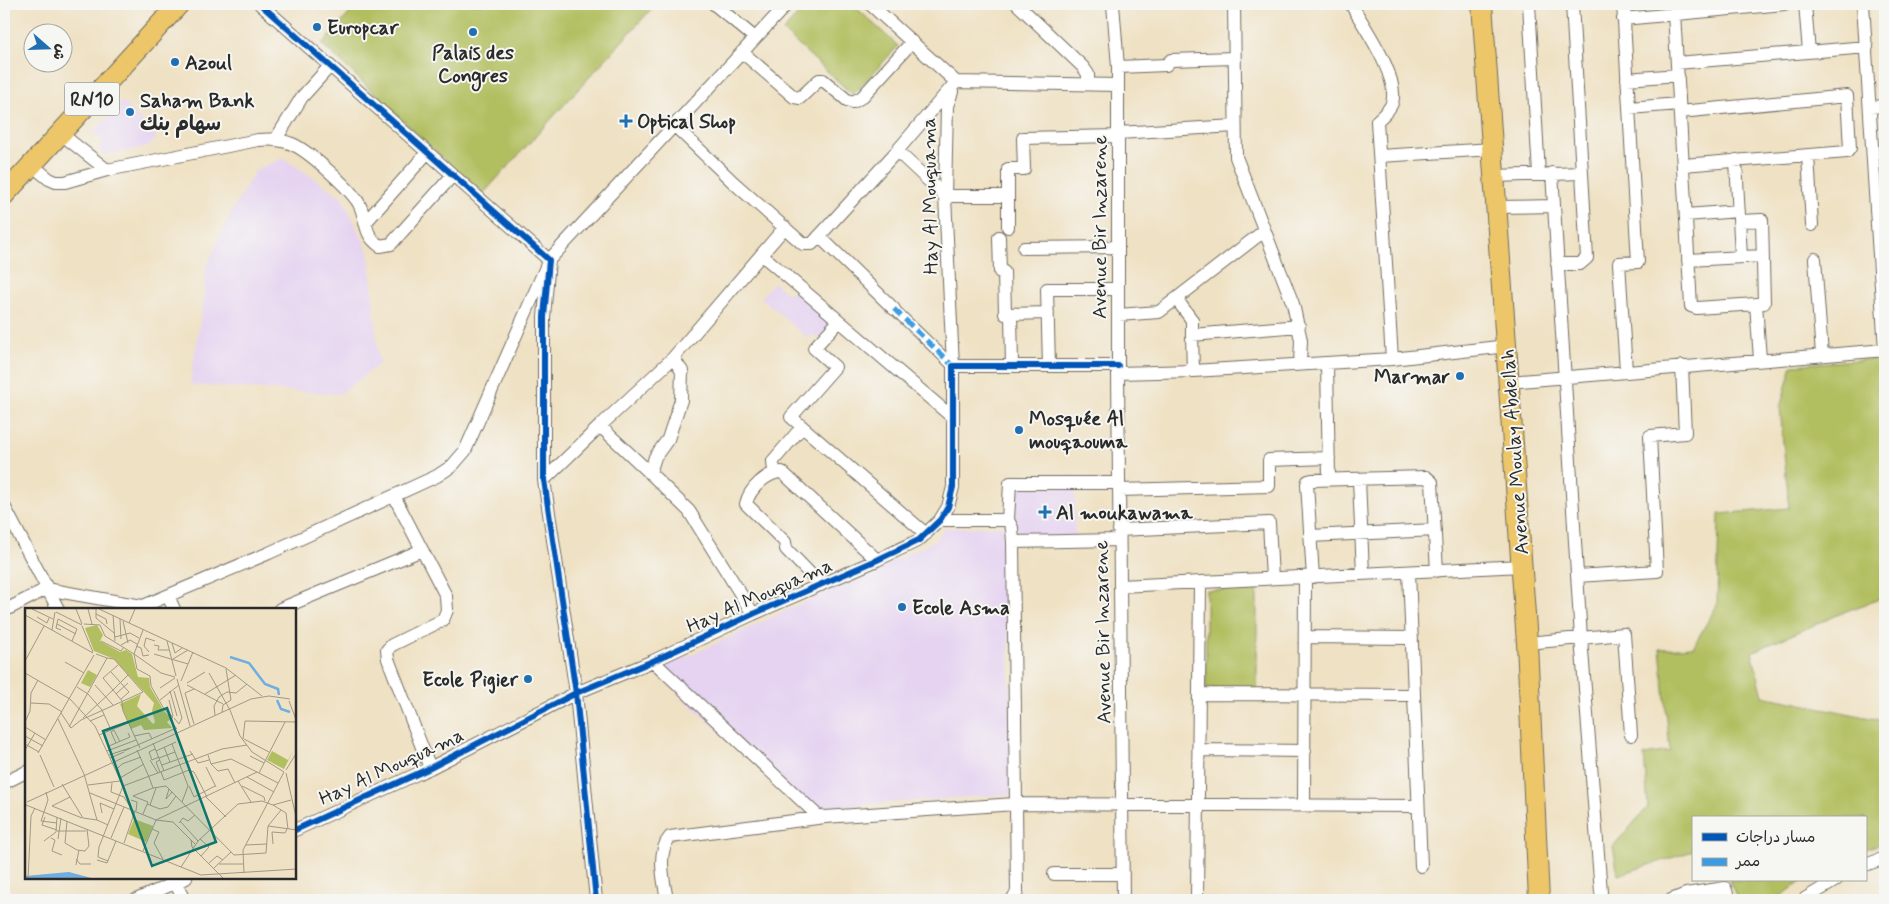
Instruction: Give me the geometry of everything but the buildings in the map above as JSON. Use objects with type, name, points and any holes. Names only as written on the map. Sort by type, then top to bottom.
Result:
[{"type":"main road","name":"RN10","points":[[4,195],[179,4]]},
{"type":"main road","name":"Avenue Moulay Abdellah","points":[[1482,4],[1527,642],[1539,900]]},
{"type":"street","points":[[260,4],[549,260]]},
{"type":"street","points":[[714,4],[755,38]]},
{"type":"street","points":[[4,610],[46,589],[139,608],[269,553],[394,496],[418,483],[437,476],[452,466],[466,451],[549,260],[787,4]]},
{"type":"street","points":[[870,4],[956,82],[1118,85]]},
{"type":"street","points":[[1017,4],[1083,67],[1088,74],[1088,84]]},
{"type":"street","name":"Avenue Bir Inzarene","points":[[1113,4],[1118,67],[1118,370],[1123,900]]},
{"type":"street","points":[[1234,4],[1236,157],[1293,304],[1301,340],[1300,364]]},
{"type":"street","points":[[1351,4],[1390,74],[1394,91],[1391,105],[1377,121],[1392,359]]},
{"type":"street","points":[[1528,4],[1546,174],[1554,206],[1581,638],[1600,892]]},
{"type":"street","points":[[1557,264],[1580,264],[1587,258],[1572,4]]},
{"type":"street","points":[[1623,4],[1638,262],[1619,263],[1626,371]]},
{"type":"street","points":[[1624,19],[1784,4]]},
{"type":"street","points":[[1805,4],[1809,52]]},
{"type":"street","points":[[1509,382],[1760,359],[1885,350],[1863,4]]},
{"type":"street","points":[[1674,13],[1688,260],[1692,308],[1764,303],[1762,220],[1739,216],[1686,216]]},
{"type":"street","points":[[742,52],[794,97],[800,98],[819,80],[823,80],[847,100],[853,102],[862,97],[912,42]]},
{"type":"street","points":[[1627,79],[1677,69],[1809,52],[1867,47]]},
{"type":"street","points":[[1118,67],[1166,65],[1171,60],[1234,58]]},
{"type":"street","points":[[276,139],[302,98],[330,66]]},
{"type":"street","points":[[675,126],[733,182],[803,244],[812,244],[897,151],[956,82]]},
{"type":"street","name":"Hay Al Mouquama","points":[[296,830],[430,768],[576,693],[653,661],[919,540],[940,520],[948,507],[953,487],[953,366],[946,196],[947,106],[956,82]]},
{"type":"street","points":[[1629,108],[1679,108],[1847,96],[1885,106]]},
{"type":"street","points":[[1683,165],[1850,150],[1847,96]]},
{"type":"street","points":[[1008,227],[1008,169],[1024,169],[1023,138],[1235,126]]},
{"type":"street","points":[[60,133],[107,170]]},
{"type":"street","points":[[32,165],[49,179],[56,182],[65,182],[107,170],[258,140],[276,139],[292,144],[323,166],[358,202],[372,240],[380,246],[391,244],[452,176]]},
{"type":"street","points":[[1380,156],[1493,148]]},
{"type":"street","points":[[897,151],[946,196],[1008,196]]},
{"type":"street","points":[[365,223],[427,153]]},
{"type":"street","points":[[1808,155],[1812,225]]},
{"type":"street","points":[[1736,160],[1741,257]]},
{"type":"street","points":[[1494,176],[1581,173]]},
{"type":"street","points":[[1497,207],[1554,206]]},
{"type":"street","points":[[544,480],[673,358],[785,227]]},
{"type":"street","points":[[1118,315],[1159,312],[1264,231]]},
{"type":"street","points":[[818,236],[953,366],[1049,366],[1118,370],[1193,371],[1392,359],[1507,346]]},
{"type":"street","points":[[999,237],[1000,272],[1004,272],[1005,314],[1048,313]]},
{"type":"street","points":[[1024,248],[1118,247]]},
{"type":"street","points":[[762,255],[838,322],[952,417]]},
{"type":"street","points":[[1688,260],[1762,256]]},
{"type":"street","points":[[1816,259],[1822,355]]},
{"type":"street","points":[[549,260],[544,317],[544,480],[576,693],[596,900]]},
{"type":"street","points":[[1049,366],[1047,289],[1118,289]]},
{"type":"street","points":[[1176,300],[1192,320],[1193,371]]},
{"type":"street","points":[[1756,304],[1760,359]]},
{"type":"street","points":[[1011,314],[1012,366]]},
{"type":"street","points":[[838,322],[814,348],[835,367],[791,417],[926,534]]},
{"type":"street","points":[[1192,335],[1299,326]]},
{"type":"street","points":[[650,472],[655,457],[668,439],[681,400],[682,371],[673,358]]},
{"type":"street","points":[[1326,363],[1329,479]]},
{"type":"street","points":[[1577,576],[1657,571],[1650,436],[1684,433],[1682,366]]},
{"type":"street","points":[[600,426],[689,511],[753,614]]},
{"type":"street","points":[[774,472],[773,461],[802,427]]},
{"type":"street","points":[[1012,900],[1016,892],[1013,542],[1012,528],[1008,520],[1010,483],[1119,487],[1269,486],[1269,460],[1329,458]]},
{"type":"street","points":[[821,585],[786,549],[785,542],[746,504],[747,497],[767,475],[774,472],[782,472],[877,560]]},
{"type":"street","points":[[1304,805],[1305,637],[1310,536],[1308,481],[1426,477],[1432,482],[1437,570]]},
{"type":"street","points":[[1359,478],[1364,574]]},
{"type":"street","points":[[394,496],[446,596],[447,610],[443,620],[392,645],[388,650],[388,659],[430,768]]},
{"type":"street","points":[[4,506],[57,608]]},
{"type":"street","points":[[940,520],[1008,520]]},
{"type":"street","points":[[1013,542],[1269,523],[1272,578]]},
{"type":"street","points":[[1310,536],[1434,530]]},
{"type":"street","points":[[282,608],[422,550]]},
{"type":"street","points":[[1120,586],[1522,566]]},
{"type":"street","points":[[1409,572],[1421,866]]},
{"type":"street","points":[[1197,900],[1200,582]]},
{"type":"street","points":[[168,596],[174,608]]},
{"type":"street","points":[[1527,642],[1624,634],[1631,736]]},
{"type":"street","points":[[1305,637],[1412,638]]},
{"type":"street","points":[[653,661],[817,815],[825,817]]},
{"type":"street","points":[[1199,694],[1305,696],[1414,695]]},
{"type":"street","points":[[1199,750],[1305,751]]},
{"type":"street","points":[[4,783],[25,772]]},
{"type":"street","points":[[667,900],[662,864],[665,843],[670,836],[825,817],[1015,804],[1418,806]]},
{"type":"street","points":[[1866,866],[1885,858]]},
{"type":"street","points":[[1054,874],[1123,874]]},
{"type":"street","points":[[136,900],[178,879],[184,900]]},
{"type":"street","points":[[1803,900],[1833,882]]},
{"type":"street","points":[[1671,900],[1686,894],[1725,888],[1729,900]]},
{"type":"shaded area","points":[[123,102],[157,138],[149,146],[104,155],[98,150],[103,140],[93,133]]},
{"type":"shaded area","points":[[283,158],[342,197],[369,253],[379,364],[340,394],[190,385],[205,288],[205,270],[232,211],[255,171]]},
{"type":"shaded area","points":[[774,282],[787,294],[793,291],[830,325],[818,339],[813,334],[808,339],[761,297]]},
{"type":"shaded area","name":"Al moukawama","points":[[1075,487],[1075,536],[1015,537],[1014,488]]},
{"type":"shaded area","name":"Ecole Asma","points":[[1007,526],[1011,794],[803,809],[655,672],[935,541],[944,528]]},
{"type":"green space","points":[[358,4],[656,4],[482,195],[322,44]]},
{"type":"green space","points":[[808,4],[852,4],[898,46],[853,95],[783,31]]},
{"type":"green space","points":[[1885,358],[1885,597],[1849,610],[1752,652],[1763,696],[1885,721],[1885,843],[1866,849],[1866,816],[1692,816],[1692,851],[1618,875],[1613,846],[1648,807],[1644,755],[1670,751],[1660,649],[1693,647],[1717,605],[1719,514],[1789,508],[1780,408],[1792,365]]},
{"type":"green space","points":[[1206,590],[1257,590],[1257,689],[1206,689]]},
{"type":"green space","points":[[1730,882],[1801,882],[1775,900],[1738,900]]},
{"type":"marked path","points":[[894,309],[953,366]]},
{"type":"cycle path","points":[[260,4],[549,260],[544,317],[544,480],[576,693],[596,900]]},
{"type":"cycle path","points":[[296,830],[430,768],[576,693],[653,661],[919,540],[940,520],[948,507],[953,487],[953,366],[1118,366]]},
{"type":"place","name":"Europcar","points":[[317,27]]},
{"type":"place","name":"Palais des Congres","points":[[473,32]]},
{"type":"place","name":"Azoul","points":[[175,62]]},
{"type":"place","name":"Saham Bank سهام بنك","points":[[130,112]]},
{"type":"place","name":"Optical Shop","points":[[626,121]]},
{"type":"place","name":"Marmar","points":[[1460,376]]},
{"type":"place","name":"Mosquée Al mouqaouma","points":[[1019,430]]},
{"type":"place","name":"Al moukawama","points":[[1045,512]]},
{"type":"place","name":"Ecole Asma","points":[[902,607]]},
{"type":"place","name":"Ecole Pigier","points":[[528,679]]}]
